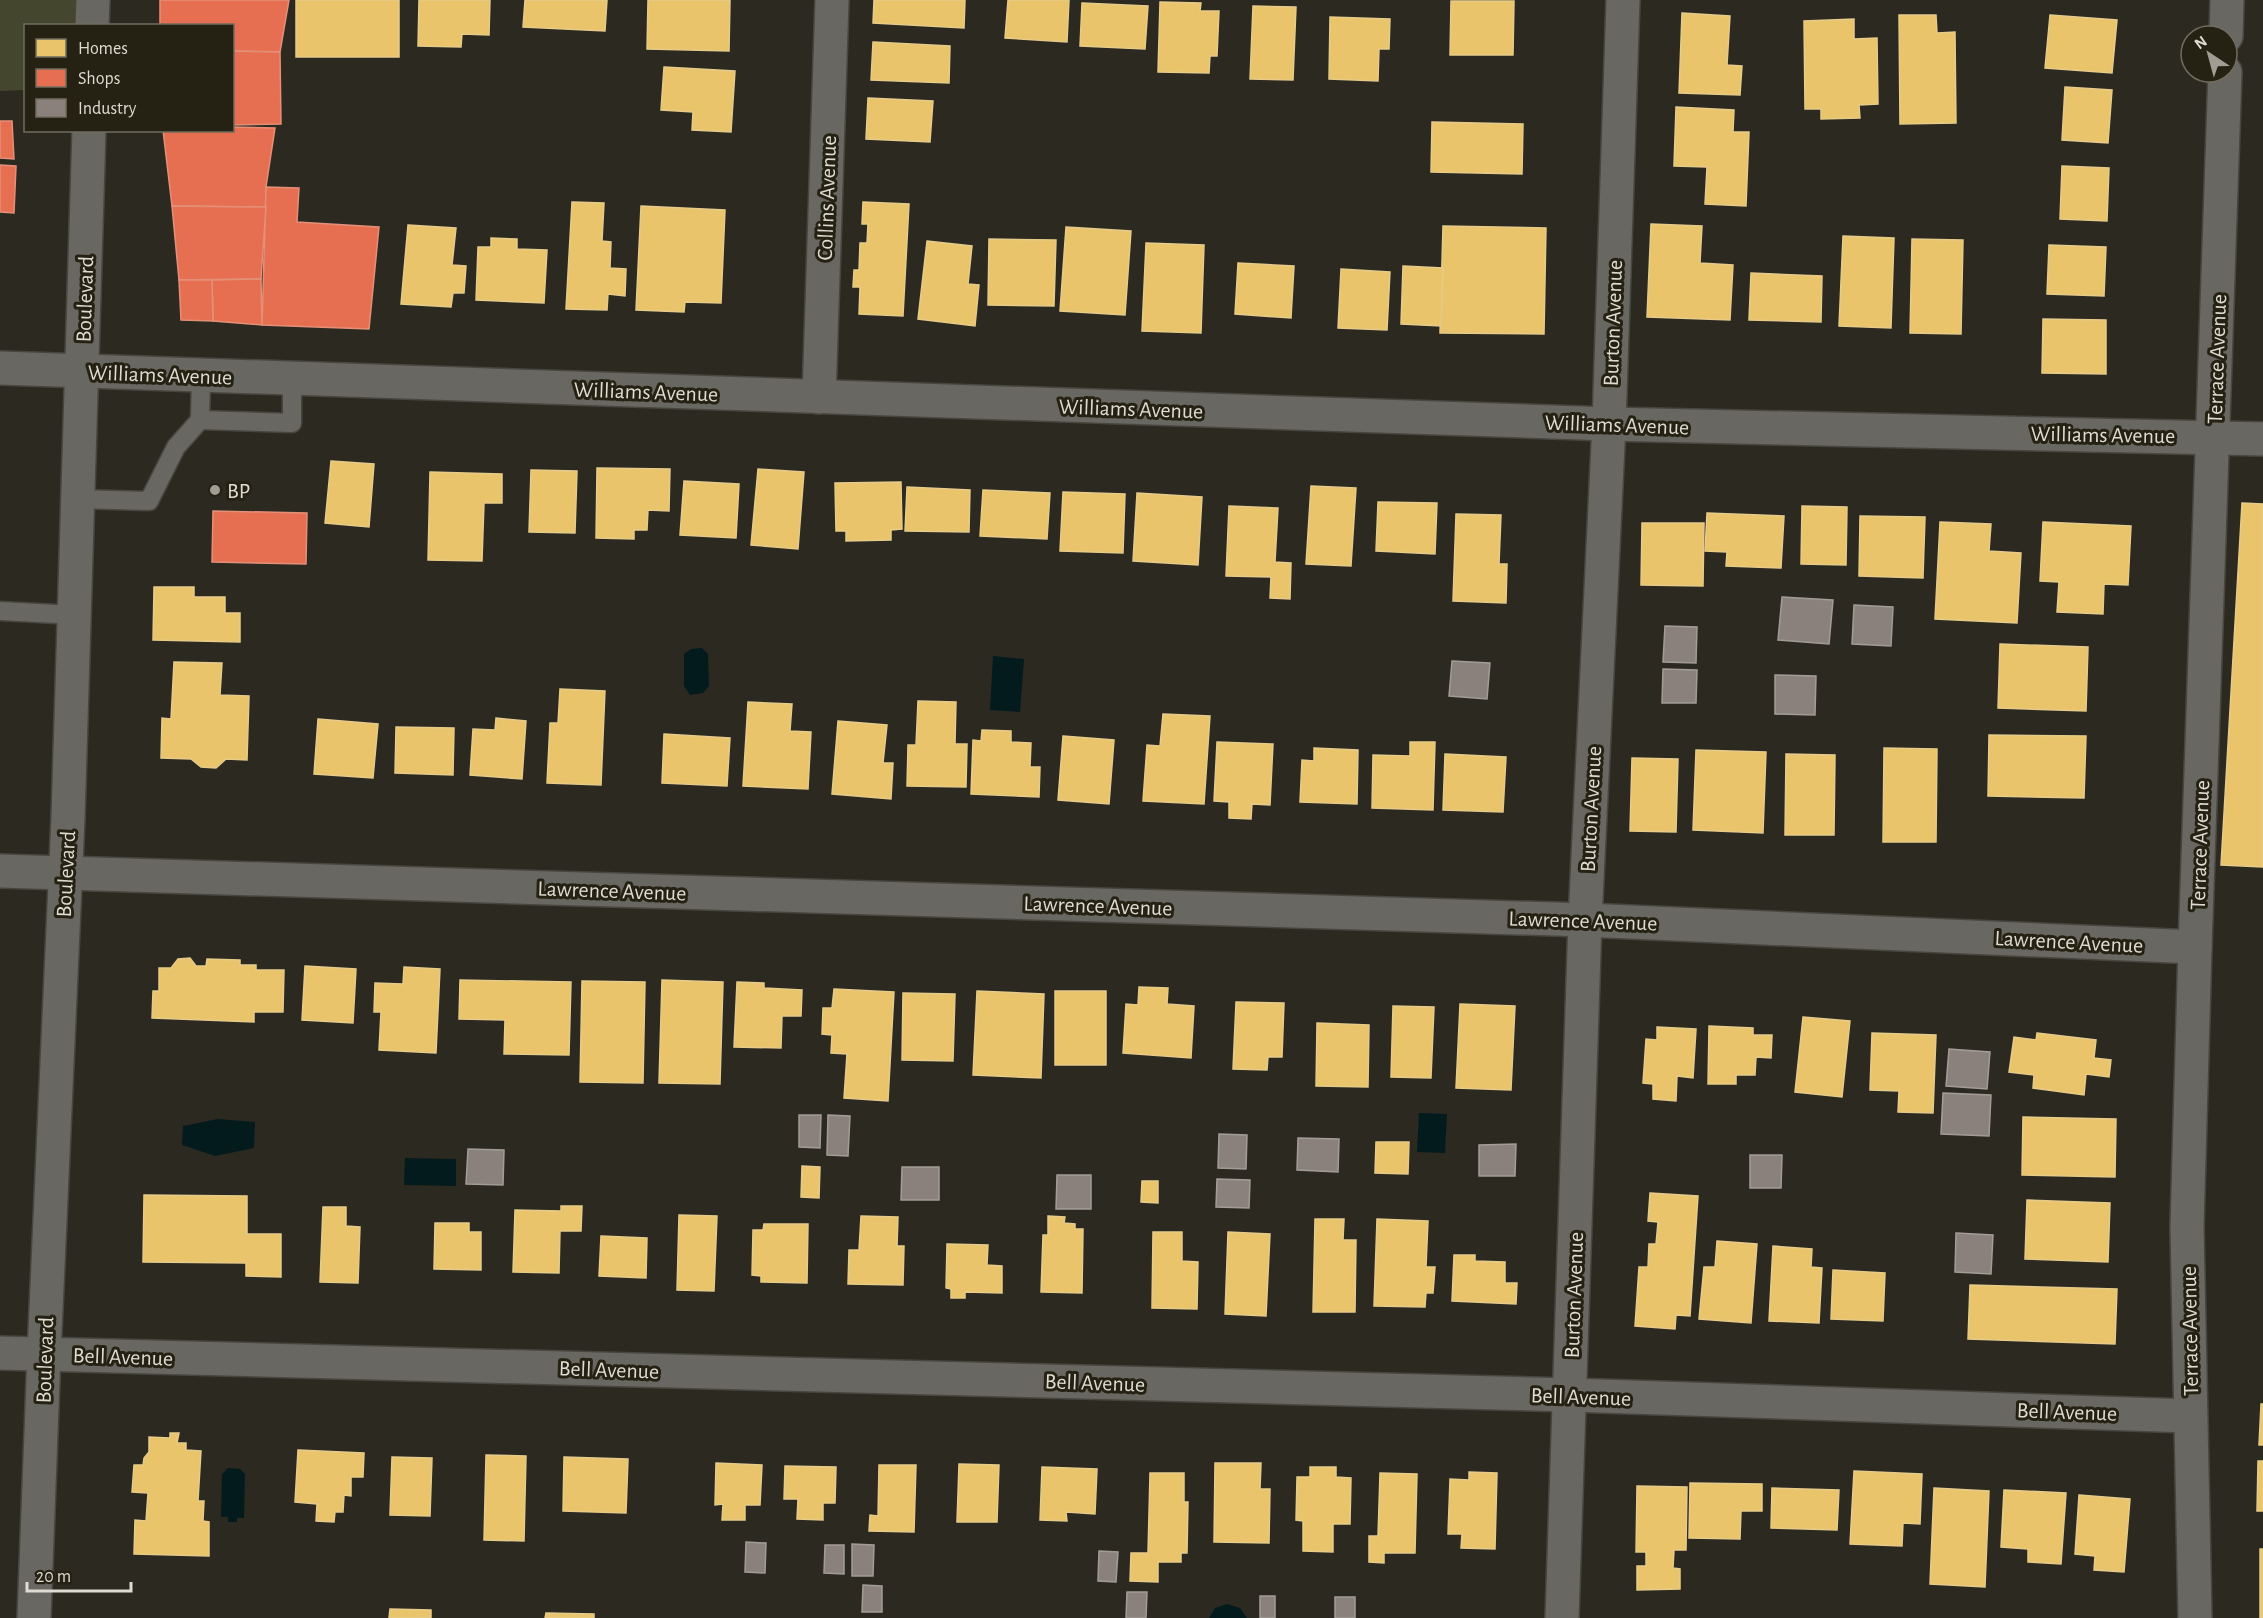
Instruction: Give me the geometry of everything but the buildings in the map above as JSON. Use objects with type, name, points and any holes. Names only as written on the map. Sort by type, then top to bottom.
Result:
[{"type":"street","points":[[92,24],[93,0]]},
{"type":"street","name":"Collins Avenue","points":[[819,397],[832,0]]},
{"type":"street","name":"Burton Avenue","points":[[1562,1618],[1585,920],[1609,424],[1623,0]]},
{"type":"street","points":[[2227,24],[2228,0]]},
{"type":"street","name":"Terrace Avenue","points":[[2195,1618],[2187,1227],[2225,84]]},
{"type":"street","name":"Boulevard","points":[[34,1618],[75,615],[89,132]]},
{"type":"street","name":"Williams Avenue","points":[[0,368],[1609,424],[2263,439]]},
{"type":"street","name":"Lawrence Avenue","points":[[0,871],[1585,920],[2195,946]]},
{"type":"street","name":"Bell Avenue","points":[[0,1353],[1570,1395],[2190,1416]]},
{"type":"lane","points":[[77,499],[149,501],[176,447],[200,420],[201,375]]},
{"type":"lane","points":[[200,420],[292,423],[292,378]]},
{"type":"lane","points":[[0,611],[75,615]]},
{"type":"green space","points":[[0,0],[93,0],[92,24],[24,24],[24,90],[0,91]]},
{"type":"water","points":[[702,648],[708,654],[709,686],[703,693],[690,695],[684,686],[684,654],[691,649]]},
{"type":"water","points":[[993,656],[1024,659],[1020,712],[990,710]]},
{"type":"water","points":[[1419,1113],[1447,1114],[1445,1153],[1417,1152]]},
{"type":"water","points":[[218,1119],[255,1122],[254,1148],[215,1156],[182,1145],[183,1126]]},
{"type":"water","points":[[405,1158],[456,1159],[456,1186],[404,1185]]},
{"type":"water","points":[[228,1468],[240,1469],[245,1474],[244,1518],[237,1518],[237,1522],[228,1522],[228,1517],[221,1517],[222,1474]]},
{"type":"water","points":[[1227,1604],[1240,1608],[1247,1618],[1209,1618],[1215,1608]]},
{"type":"place","name":"BP","points":[[215,490]]}]
